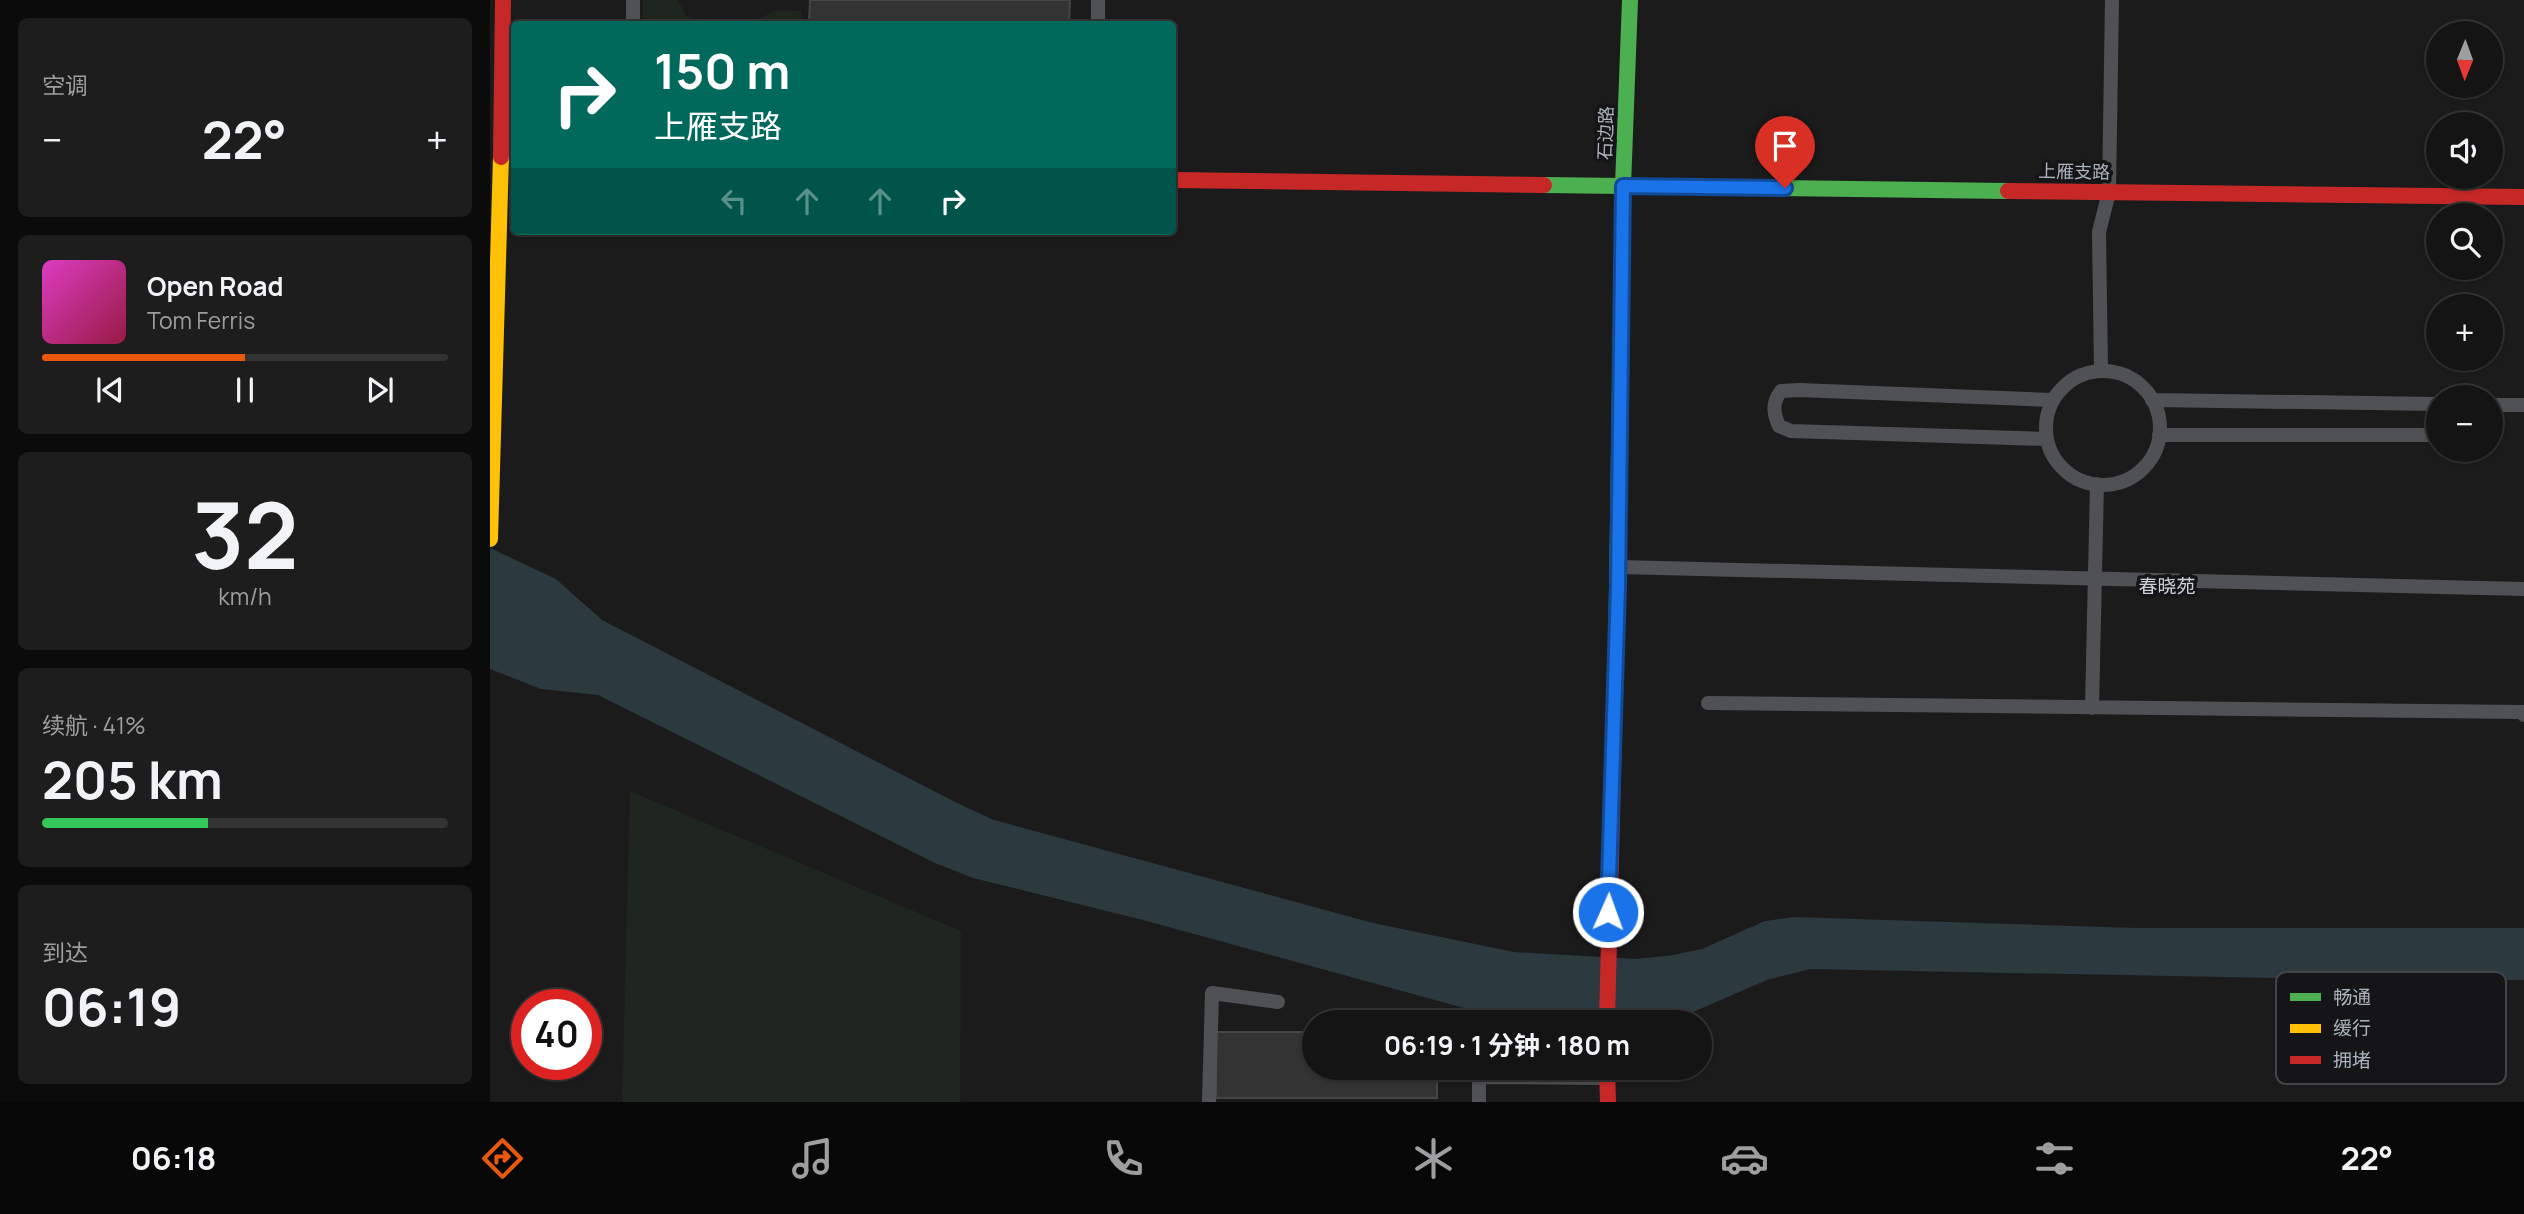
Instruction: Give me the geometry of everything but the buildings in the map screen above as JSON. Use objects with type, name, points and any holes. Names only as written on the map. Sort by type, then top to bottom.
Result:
[{"type":"street","points":[[490,539],[508,173],[502,0]]},
{"type":"street","name":"石边路","points":[[1607,1010],[1618,567],[1623,186],[1630,0]]},
{"type":"street","name":"上雁支路","points":[[1176,180],[2524,197]]},
{"type":"street","points":[[1607,1080],[1608,1102]]},
{"type":"lane","points":[[633,0],[633,21]]},
{"type":"lane","points":[[1098,0],[1098,21]]},
{"type":"lane","points":[[2101,370],[2098,232],[2109,191],[2112,0]]},
{"type":"lane","points":[[2101,370],[2119,373],[2135,381],[2152,400],[2157,409],[2159,435],[2158,444],[2150,460],[2137,473],[2122,482],[2104,485],[2084,481],[2066,472],[2053,457],[2046,439],[2046,419],[2052,400],[2065,385],[2082,374],[2101,370]]},
{"type":"lane","points":[[2046,439],[1791,431],[1779,426],[1773,415],[1774,400],[1782,391],[1799,390],[2052,400]]},
{"type":"lane","points":[[2152,400],[2426,404]]},
{"type":"lane","points":[[2503,405],[2524,405]]},
{"type":"lane","points":[[2159,435],[2426,435]]},
{"type":"lane","points":[[2092,708],[2097,484]]},
{"type":"lane","points":[[1618,567],[2524,589]]},
{"type":"lane","points":[[1709,704],[2523,712],[2524,715]]},
{"type":"lane","points":[[1209,1102],[1212,993],[1278,1002]]},
{"type":"lane","points":[[1479,1080],[1479,1102]]},
{"type":"shaded area","points":[[643,0],[678,0],[686,16],[700,21],[643,21]]},
{"type":"shaded area","points":[[776,10],[801,11],[801,21],[755,21]]},
{"type":"shaded area","points":[[490,548],[556,579],[602,620],[994,820],[1373,923],[1514,952],[1636,959],[1702,949],[1765,921],[1794,917],[2137,928],[2524,928],[2524,980],[2506,980],[2506,972],[2276,972],[2276,978],[1810,969],[1767,980],[1698,1010],[1471,1010],[1143,920],[973,878],[935,863],[598,695],[541,689],[490,669]]},
{"type":"shaded area","points":[[630,791],[961,931],[960,1102],[622,1102]]},
{"type":"traffic: fast","points":[[1616,655],[1623,186],[1630,0]]},
{"type":"traffic: fast","points":[[1544,185],[2008,191]]},
{"type":"traffic: slow","points":[[490,539],[501,157]]},
{"type":"traffic: jam","points":[[501,157],[503,0]]},
{"type":"traffic: jam","points":[[1176,180],[1544,185]]},
{"type":"traffic: jam","points":[[2008,191],[2524,197]]},
{"type":"traffic: jam","points":[[1607,1010],[1616,655]]},
{"type":"traffic: jam","points":[[1607,1080],[1608,1102]]},
{"type":"district","name":"春晓苑","points":[[2167,586]]},
{"type":"route","points":[[1608,912],[1618,587],[1623,186],[1785,188]]}]
